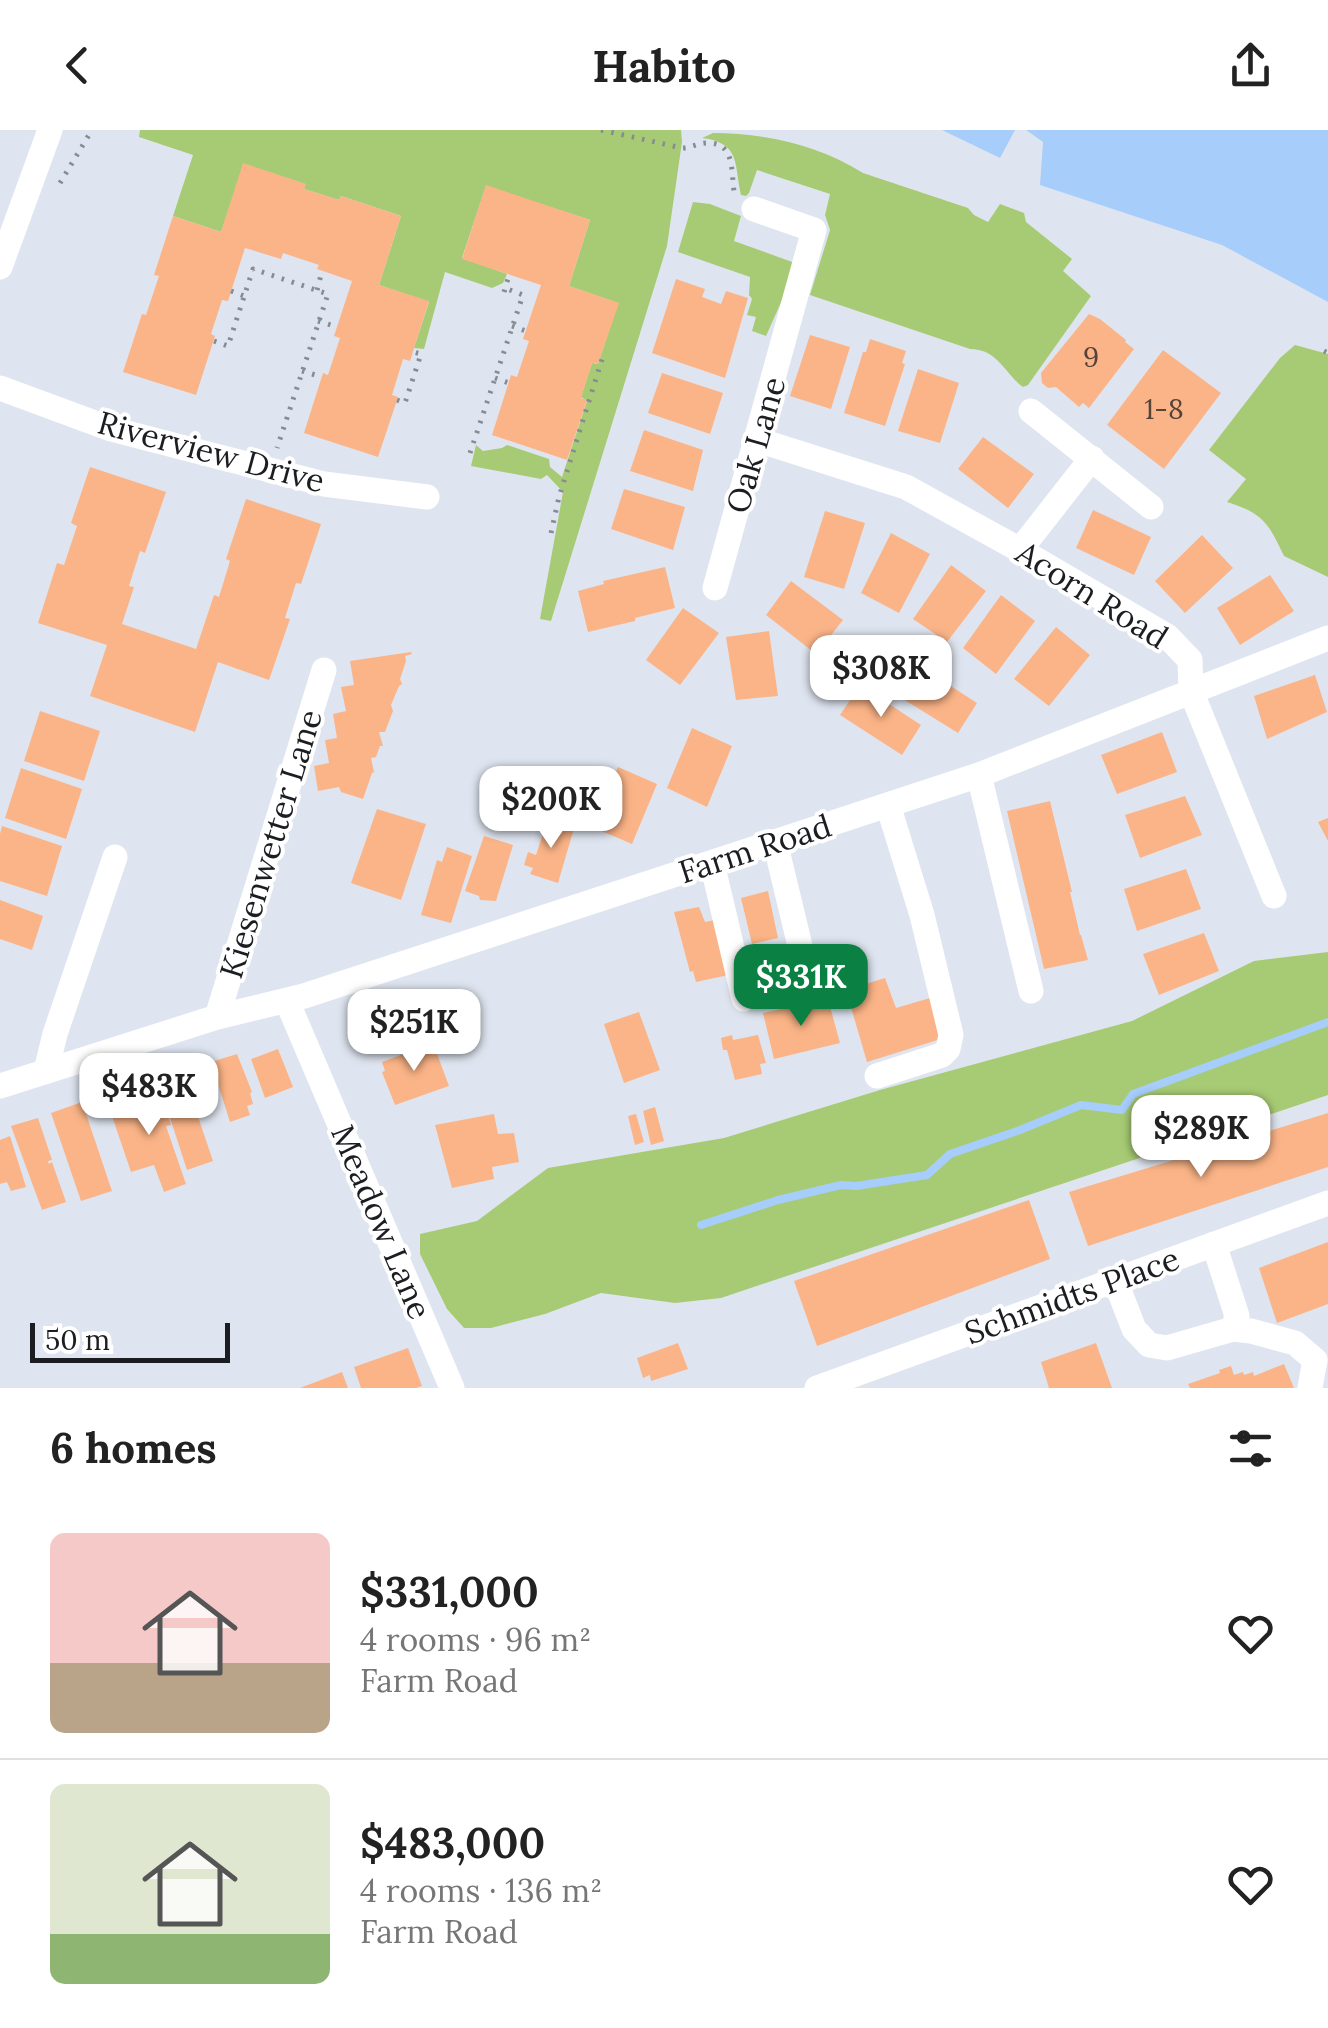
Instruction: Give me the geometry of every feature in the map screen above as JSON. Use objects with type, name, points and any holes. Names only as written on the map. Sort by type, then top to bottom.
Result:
[{"type":"street","points":[[0,267],[50,130]]},
{"type":"street","name":"Oak Lane","points":[[715,588],[814,230],[748,206]]},
{"type":"street","name":"Riverview Drive","points":[[0,388],[111,428],[307,480],[427,497]]},
{"type":"street","points":[[1031,412],[1151,506]]},
{"type":"street","name":"Acorn Road","points":[[758,440],[906,486],[1167,636],[1190,660],[1191,691],[1274,896]]},
{"type":"street","points":[[1020,550],[1092,458]]},
{"type":"street","name":"Farm Road","points":[[0,1086],[217,1017],[287,1002],[980,776],[1328,638]]},
{"type":"street","name":"Kiesenwetter Lane","points":[[217,1017],[324,670]]},
{"type":"street","points":[[980,776],[1030,991]]},
{"type":"street","points":[[877,1076],[942,1055],[948,1049],[951,1035],[922,915],[888,805]]},
{"type":"street","points":[[775,842],[807,975]]},
{"type":"street","points":[[46,1071],[54,1034],[114,857]]},
{"type":"street","points":[[712,863],[744,1000]]},
{"type":"street","name":"Meadow Lane","points":[[287,1002],[452,1388]]},
{"type":"street","name":"Schmidts Place","points":[[817,1388],[1328,1204]]},
{"type":"street","points":[[1214,1244],[1237,1316],[1233,1329]]},
{"type":"street","points":[[1115,1280],[1134,1329],[1149,1345],[1168,1348],[1233,1329],[1251,1331],[1295,1343],[1316,1360],[1310,1388]]},
{"type":"path","points":[[51,198],[92,130]]},
{"type":"path","points":[[601,130],[682,148],[707,143],[720,146],[732,162],[734,196],[748,206]]},
{"type":"path","points":[[214,341],[228,346],[253,270],[328,294],[276,450]]},
{"type":"path","points":[[316,290],[322,271]]},
{"type":"path","points":[[470,453],[523,295],[504,290],[509,275]]},
{"type":"path","points":[[231,292],[244,296]]},
{"type":"path","points":[[318,321],[337,327]]},
{"type":"path","points":[[512,326],[526,331]]},
{"type":"path","points":[[397,400],[405,403],[421,354],[413,352]]},
{"type":"path","points":[[551,533],[601,356]]},
{"type":"path","points":[[302,371],[322,377]]},
{"type":"path","points":[[495,378],[509,383]]},
{"type":"green space","points":[[140,130],[681,130],[667,246],[551,621],[540,619],[563,492],[547,475],[541,479],[471,466],[476,445],[483,451],[507,445],[549,459],[550,467],[562,477],[587,401],[581,397],[592,363],[598,364],[618,303],[569,286],[590,220],[486,186],[462,258],[507,274],[503,283],[492,288],[445,272],[424,349],[414,348],[429,302],[379,285],[401,216],[341,196],[339,200],[304,189],[305,184],[244,164],[221,232],[173,216],[193,155],[139,137]]},
{"type":"green space","points":[[713,133],[772,138],[810,148],[863,173],[968,208],[988,222],[1000,204],[1024,213],[1026,222],[1072,259],[1063,271],[1091,296],[1023,387],[987,353],[810,295],[830,230],[825,215],[830,194],[757,170],[749,193],[741,195],[730,150],[702,138]]},
{"type":"green space","points":[[693,202],[741,216],[734,241],[795,263],[766,336],[752,331],[756,317],[747,315],[752,299],[750,277],[678,252]]},
{"type":"green space","points":[[1295,345],[1328,354],[1328,577],[1284,556],[1263,521],[1227,502],[1246,479],[1209,450],[1280,358]]},
{"type":"green space","points":[[1328,952],[1328,1095],[721,1298],[675,1303],[601,1293],[545,1314],[491,1328],[464,1328],[447,1309],[420,1254],[420,1234],[477,1221],[548,1168],[724,1138],[880,1090],[1132,1021],[1254,961]]},
{"type":"water","points":[[942,130],[1015,130],[1000,158]]},
{"type":"water","points":[[1026,130],[1328,130],[1328,302],[1222,245],[1040,185],[1043,142]]},
{"type":"building","points":[[243,163],[306,184],[304,189],[339,200],[341,196],[401,216],[379,285],[429,301],[410,361],[403,359],[392,395],[398,397],[378,457],[304,433],[323,373],[328,375],[340,338],[334,336],[352,281],[283,253],[281,259],[245,248],[228,301],[222,300],[196,395],[123,372],[159,276],[154,275],[173,216],[221,232]]},
{"type":"building","points":[[486,185],[590,220],[569,286],[619,303],[598,364],[592,363],[581,398],[587,400],[567,460],[492,435],[511,375],[517,377],[529,341],[523,339],[541,285],[462,259]]},
{"type":"building","points":[[676,279],[705,289],[702,297],[721,304],[726,291],[748,298],[725,378],[652,353]]},
{"type":"building","points":[[1089,314],[1134,349],[1089,408],[1083,403],[1079,407],[1056,387],[1048,388],[1042,383],[1041,373]]},
{"type":"building","points":[[810,335],[850,347],[831,409],[790,396]]},
{"type":"building","points":[[870,339],[906,351],[885,426],[844,413]]},
{"type":"building","points":[[1163,350],[1221,393],[1164,469],[1107,425]]},
{"type":"building","points":[[918,369],[959,383],[940,443],[898,431]]},
{"type":"building","points":[[662,373],[723,393],[710,434],[648,413]]},
{"type":"building","points":[[644,430],[703,450],[693,491],[630,471]]},
{"type":"building","points":[[983,437],[1034,474],[1008,508],[958,469]]},
{"type":"building","points":[[90,467],[166,492],[145,553],[140,551],[122,624],[196,649],[214,595],[219,597],[230,561],[226,559],[246,499],[321,524],[301,584],[296,583],[285,618],[290,619],[269,680],[218,662],[195,732],[90,696],[107,645],[38,623],[57,563],[64,565],[77,526],[71,523]]},
{"type":"building","points":[[624,489],[685,507],[673,550],[611,529]]},
{"type":"building","points":[[1093,510],[1151,537],[1134,575],[1076,548]]},
{"type":"building","points":[[825,511],[865,523],[844,589],[804,577]]},
{"type":"building","points":[[891,533],[930,554],[899,613],[861,593]]},
{"type":"building","points":[[1202,535],[1233,568],[1185,613],[1155,581]]},
{"type":"building","points":[[951,565],[986,591],[947,642],[913,619]]},
{"type":"building","points":[[665,567],[675,608],[588,632],[578,591]]},
{"type":"building","points":[[1270,575],[1294,611],[1240,645],[1217,608]]},
{"type":"building","points":[[791,581],[843,620],[816,654],[766,615]]},
{"type":"building","points":[[1001,595],[1035,621],[996,674],[963,648]]},
{"type":"building","points":[[683,608],[719,633],[680,685],[646,660]]},
{"type":"building","points":[[1056,627],[1090,655],[1049,706],[1014,679]]},
{"type":"building","points":[[769,631],[778,696],[736,700],[726,637]]},
{"type":"building","points":[[411,652],[405,656],[402,684],[391,705],[393,711],[385,732],[379,732],[383,746],[371,758],[374,772],[363,799],[341,792],[339,787],[318,791],[314,766],[329,763],[325,740],[337,738],[333,714],[346,711],[341,687],[354,685],[350,661]]},
{"type":"building","points":[[915,663],[977,703],[958,733],[895,694]]},
{"type":"building","points":[[1315,675],[1327,712],[1267,739],[1254,696]]},
{"type":"building","points":[[860,685],[921,725],[902,755],[840,715]]},
{"type":"building","points":[[40,711],[100,731],[84,781],[24,761]]},
{"type":"building","points":[[692,728],[732,746],[707,807],[667,788]]},
{"type":"building","points":[[1162,732],[1177,772],[1117,794],[1101,755]]},
{"type":"building","points":[[618,767],[657,784],[632,844],[592,827],[594,821],[585,818],[597,773],[603,775],[605,769],[615,774]]},
{"type":"building","points":[[21,768],[82,789],[66,839],[5,818]]},
{"type":"building","points":[[1185,796],[1202,835],[1140,858],[1125,815]]},
{"type":"building","points":[[1050,801],[1088,960],[1044,969],[1007,811]]},
{"type":"building","points":[[377,809],[426,824],[401,900],[351,883]]},
{"type":"building","points":[[548,818],[575,825],[558,883],[530,874],[533,868],[524,865],[528,852],[536,855]]},
{"type":"building","points":[[1328,818],[1328,841],[1318,822]]},
{"type":"building","points":[[2,826],[62,846],[47,896],[0,881]]},
{"type":"building","points":[[484,836],[513,845],[496,901],[480,900],[465,891]]},
{"type":"building","points":[[447,847],[472,856],[451,923],[421,915],[437,860],[442,862]]},
{"type":"building","points":[[1186,869],[1201,909],[1137,931],[1124,889]]},
{"type":"building","points":[[768,891],[778,938],[752,944],[741,898]]},
{"type":"building","points":[[0,900],[43,916],[32,950],[0,939]]},
{"type":"building","points":[[699,907],[705,922],[719,919],[733,974],[696,982],[693,971],[690,972],[674,912]]},
{"type":"building","points":[[1204,933],[1219,971],[1159,995],[1143,954]]},
{"type":"building","points":[[885,978],[896,1008],[930,998],[944,1038],[867,1062],[846,990]]},
{"type":"building","points":[[415,990],[427,1024],[362,1046],[349,1010]]},
{"type":"building","points":[[828,999],[840,1043],[774,1059],[763,1013]]},
{"type":"building","points":[[639,1012],[660,1070],[624,1083],[604,1024]]},
{"type":"building","points":[[732,1035],[733,1040],[758,1035],[766,1063],[760,1064],[762,1074],[735,1080],[721,1038]]},
{"type":"building","points":[[433,1043],[449,1086],[395,1105],[382,1062]]},
{"type":"building","points":[[278,1049],[293,1087],[265,1098],[251,1059]]},
{"type":"building","points":[[237,1054],[253,1104],[247,1106],[250,1115],[230,1122],[211,1062]]},
{"type":"building","points":[[184,1075],[213,1161],[187,1170],[159,1084]]},
{"type":"building","points":[[157,1086],[186,1184],[164,1192],[154,1165],[131,1172],[112,1116],[134,1108],[130,1096]]},
{"type":"building","points":[[82,1102],[112,1191],[81,1201],[51,1113]]},
{"type":"building","points":[[655,1107],[664,1141],[651,1145],[643,1111]]},
{"type":"building","points":[[1328,1113],[1328,1167],[1088,1246],[1069,1192]]},
{"type":"building","points":[[494,1114],[498,1134],[514,1133],[519,1162],[492,1167],[494,1179],[452,1188],[435,1125]]},
{"type":"building","points":[[636,1114],[644,1142],[635,1145],[628,1116]]},
{"type":"building","points":[[38,1118],[52,1160],[49,1164],[52,1162],[66,1202],[42,1210],[11,1126]]},
{"type":"building","points":[[10,1136],[26,1187],[11,1191],[7,1182],[0,1184],[0,1140]]},
{"type":"building","points":[[1029,1200],[1050,1259],[817,1346],[794,1281]]},
{"type":"building","points":[[1328,1242],[1328,1304],[1277,1323],[1259,1268]]},
{"type":"building","points":[[678,1343],[688,1369],[651,1381],[650,1375],[643,1378],[637,1358]]},
{"type":"building","points":[[1096,1343],[1112,1388],[1049,1388],[1041,1362]]},
{"type":"building","points":[[408,1348],[422,1386],[361,1388],[354,1367]]},
{"type":"building","points":[[1284,1364],[1294,1388],[1190,1388],[1188,1384],[1231,1366],[1234,1375],[1253,1372],[1254,1376]]},
{"type":"building","points":[[342,1372],[348,1388],[300,1388]]},
{"type":"waterway","points":[[701,1225],[841,1185],[927,1175],[950,1154],[1081,1105],[1122,1110],[1133,1094],[1328,1022]]}]
